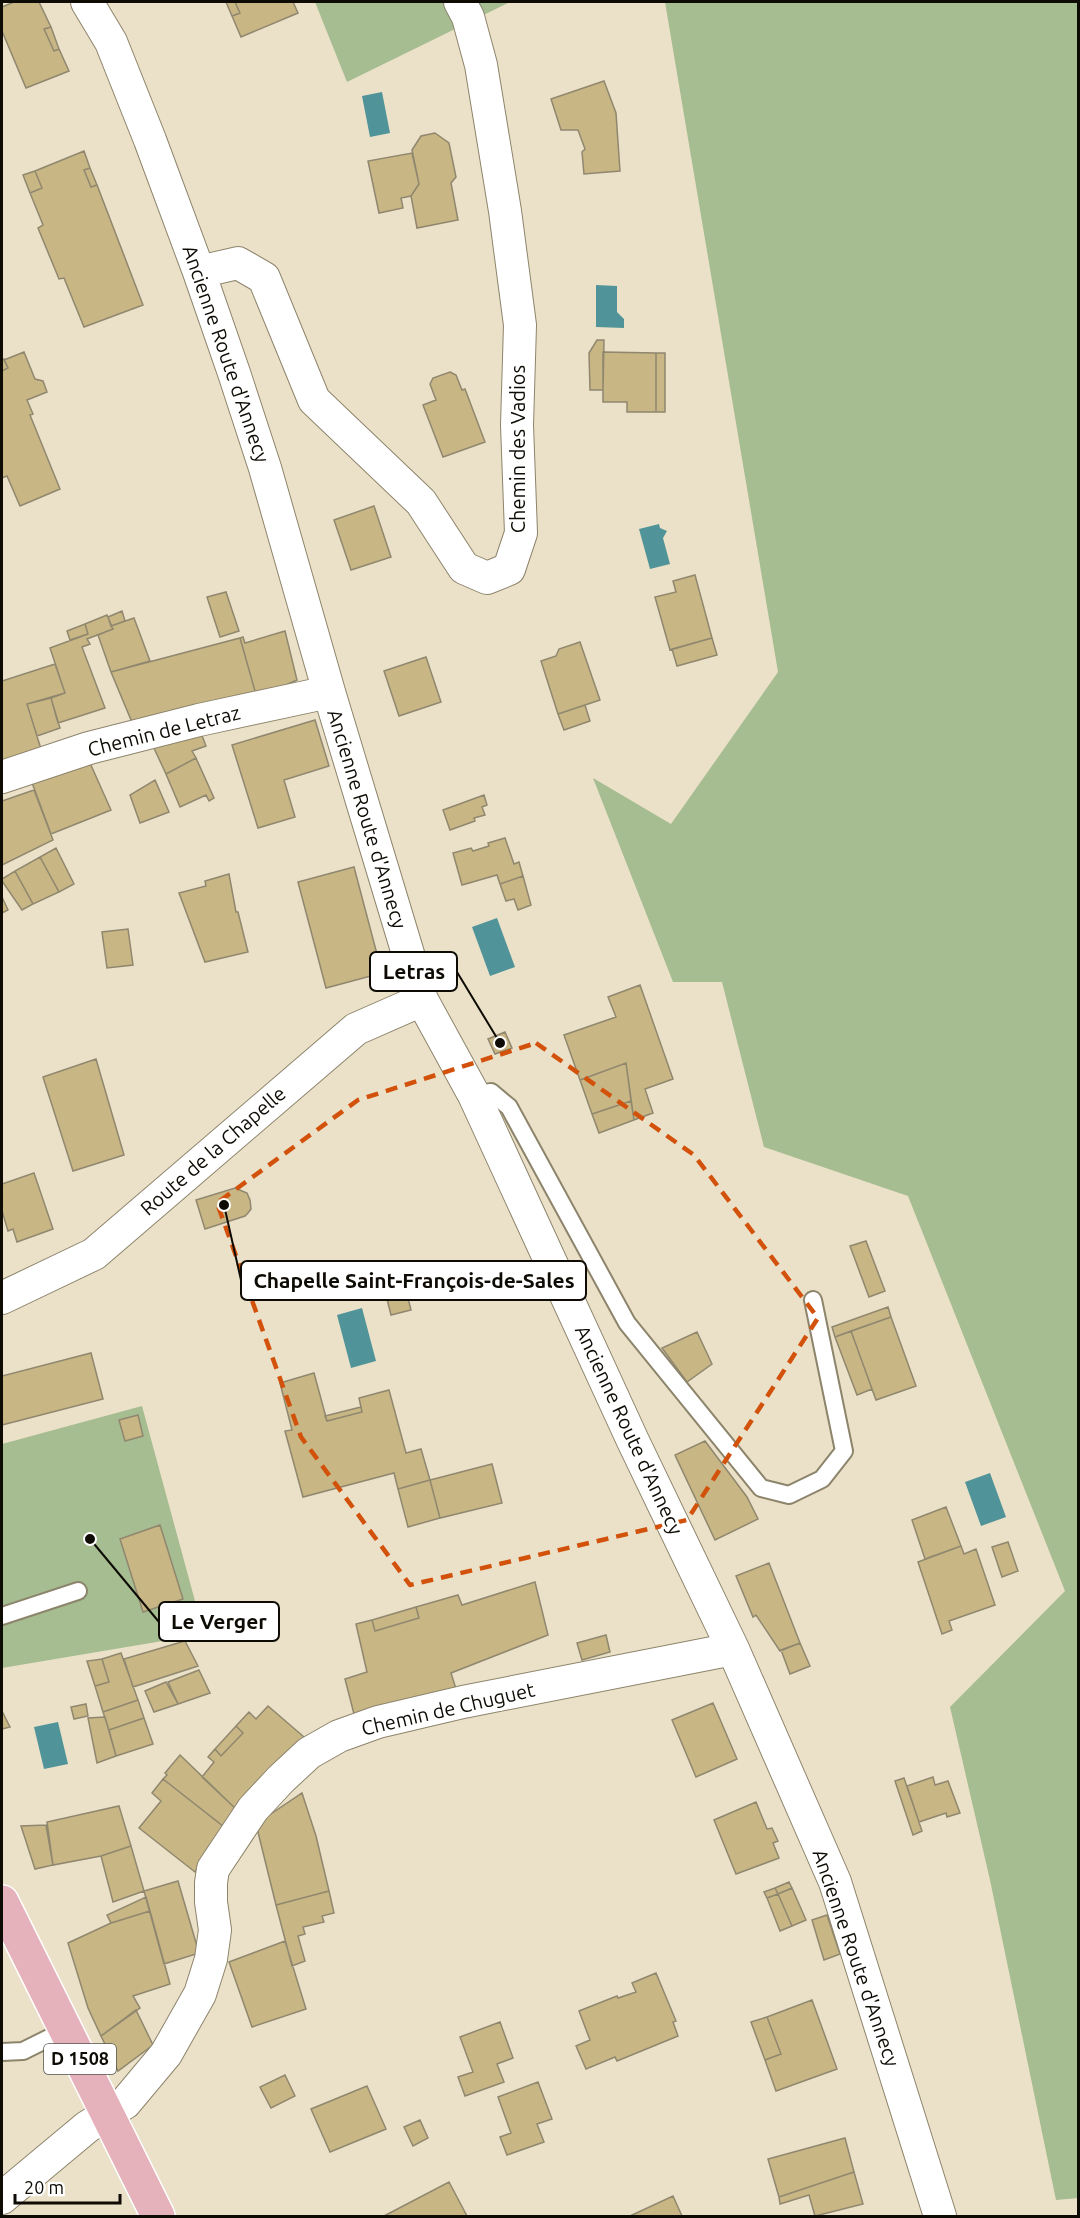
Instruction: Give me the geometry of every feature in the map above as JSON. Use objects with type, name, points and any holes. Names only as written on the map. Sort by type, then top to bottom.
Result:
[{"type":"main road","name":"D 1508","points":[[2,1902],[158,2217]]},
{"type":"street","name":"Ancienne Route d'Annecy","points":[[87,2],[111,42],[199,272],[265,468],[329,693],[422,1000],[474,1095],[633,1441],[733,1649],[835,1882],[940,2217]]},
{"type":"street","name":"Chemin des Vadios","points":[[199,272],[238,263],[264,278],[314,400],[421,502],[464,568],[487,578],[509,569],[521,533],[517,425],[520,325],[505,211],[481,65],[468,17],[460,2]]},
{"type":"street","name":"Chemin de Letraz","points":[[2,777],[89,748],[199,720],[329,693]]},
{"type":"street","name":"Route de la Chapelle","points":[[2,1298],[94,1254],[356,1029],[422,1000]]},
{"type":"street","name":"Chemin de Chuguet","points":[[2,2198],[87,2127],[125,2103],[166,2054],[200,1994],[212,1959],[215,1930],[210,1884],[213,1869],[253,1809],[309,1753],[339,1736],[378,1722],[464,1702],[733,1649]]},
{"type":"lane","points":[[474,1095],[491,1092],[508,1107],[627,1323],[761,1488],[789,1495],[822,1479],[844,1450],[813,1300]]},
{"type":"lane","points":[[2,1616],[78,1592]]},
{"type":"lane","points":[[2,2052],[23,2050],[65,2030]]},
{"type":"highlighted area","points":[[536,1043],[694,1155],[818,1318],[687,1520],[410,1585],[301,1437],[217,1203],[358,1100]]},
{"type":"green space","points":[[315,2],[510,2],[347,82]]},
{"type":"green space","points":[[665,2],[1078,2],[1078,2198],[1056,2200],[990,1880],[950,1707],[1065,1591],[908,1196],[764,1147],[722,982],[673,982],[593,778],[671,824],[778,672]]},
{"type":"green space","points":[[142,1406],[204,1634],[2,1668],[2,1444]]},
{"type":"water","points":[[382,92],[390,133],[370,137],[362,96]]},
{"type":"water","points":[[596,285],[617,286],[617,312],[624,319],[624,328],[596,327]]},
{"type":"water","points":[[659,524],[660,528],[667,531],[663,538],[670,564],[650,569],[639,529]]},
{"type":"water","points":[[497,918],[515,967],[490,976],[472,927]]},
{"type":"water","points":[[362,1308],[376,1361],[351,1368],[337,1315]]},
{"type":"water","points":[[990,1473],[1006,1517],[981,1526],[965,1482]]},
{"type":"water","points":[[58,1722],[68,1764],[44,1769],[34,1727]]},
{"type":"building","points":[[14,2],[39,2],[51,27],[44,29],[54,51],[59,49],[69,71],[26,88],[2,31],[2,7]]},
{"type":"building","points":[[226,2],[235,2],[240,13],[232,16]]},
{"type":"building","points":[[235,2],[293,2],[298,13],[241,37],[232,16],[240,13]]},
{"type":"building","points":[[51,27],[59,49],[54,51],[44,29]]},
{"type":"building","points":[[604,81],[616,113],[620,171],[584,174],[582,152],[585,149],[578,130],[561,130],[551,99]]},
{"type":"building","points":[[435,133],[449,143],[456,177],[451,183],[458,220],[417,228],[411,196],[419,184],[412,150],[421,136]]},
{"type":"building","points":[[84,151],[90,168],[84,170],[91,187],[97,185],[143,305],[84,327],[64,278],[59,279],[38,228],[43,225],[30,193],[42,188],[35,171]]},
{"type":"building","points":[[412,153],[419,184],[411,196],[401,198],[403,208],[379,213],[368,161]]},
{"type":"building","points":[[90,168],[97,185],[91,187],[84,170]]},
{"type":"building","points":[[35,171],[42,188],[30,193],[23,175]]},
{"type":"building","points":[[597,340],[604,340],[603,390],[590,390],[589,353]]},
{"type":"building","points":[[24,352],[35,379],[43,381],[47,392],[27,400],[33,414],[30,415],[60,489],[20,506],[7,476],[2,478],[2,371],[8,368],[4,360]]},
{"type":"building","points":[[603,352],[656,353],[656,412],[627,412],[627,402],[603,402]]},
{"type":"building","points":[[656,353],[665,353],[665,412],[656,412]]},
{"type":"building","points":[[4,359],[8,368],[2,371],[2,360]]},
{"type":"building","points":[[450,372],[456,375],[462,390],[465,389],[485,442],[443,457],[423,405],[436,400],[430,384],[433,378]]},
{"type":"building","points":[[374,506],[391,557],[351,570],[334,520]]},
{"type":"building","points":[[695,575],[712,638],[670,650],[655,597],[676,592],[673,581]]},
{"type":"building","points":[[226,592],[239,631],[220,637],[207,597]]},
{"type":"building","points":[[122,611],[125,621],[111,626],[108,617]]},
{"type":"building","points":[[107,615],[113,629],[87,639],[90,644],[82,647],[105,708],[58,723],[51,698],[65,693],[50,648],[88,634],[85,624]]},
{"type":"building","points":[[134,618],[150,661],[111,672],[98,635],[113,629],[111,626]]},
{"type":"building","points":[[85,624],[88,634],[70,640],[67,631]]},
{"type":"building","points":[[285,631],[297,680],[257,698],[240,638],[243,637],[245,643]]},
{"type":"building","points":[[240,638],[257,698],[134,727],[111,672]]},
{"type":"building","points":[[712,638],[717,655],[677,666],[672,649]]},
{"type":"building","points":[[580,642],[600,700],[558,714],[541,661],[556,656],[559,649]]},
{"type":"building","points":[[426,657],[441,702],[399,716],[384,671]]},
{"type":"building","points":[[55,664],[65,693],[27,704],[41,749],[2,761],[2,681]]},
{"type":"building","points":[[51,698],[60,728],[37,736],[27,704]]},
{"type":"building","points":[[585,705],[590,721],[564,730],[558,714]]},
{"type":"building","points":[[315,720],[329,766],[284,780],[295,817],[258,828],[232,745]]},
{"type":"building","points":[[198,725],[206,746],[192,751],[196,758],[166,774],[152,744]]},
{"type":"building","points":[[196,758],[214,798],[209,801],[206,795],[180,807],[166,774]]},
{"type":"building","points":[[90,763],[111,810],[51,834],[31,780]]},
{"type":"building","points":[[155,780],[169,812],[140,823],[130,795]]},
{"type":"building","points":[[34,790],[53,840],[2,865],[2,801]]},
{"type":"building","points":[[484,795],[487,805],[482,807],[485,815],[450,830],[443,810]]},
{"type":"building","points":[[505,838],[514,864],[519,862],[523,876],[500,884],[497,875],[462,885],[453,853],[471,848],[473,851]]},
{"type":"building","points":[[56,848],[74,884],[59,892],[40,857]]},
{"type":"building","points":[[40,857],[59,892],[33,904],[15,871]]},
{"type":"building","points":[[354,867],[382,973],[326,988],[298,882]]},
{"type":"building","points":[[15,871],[33,904],[22,910],[2,881]]},
{"type":"building","points":[[229,874],[236,912],[238,912],[248,952],[205,962],[179,893],[206,886],[205,881]]},
{"type":"building","points":[[523,876],[531,905],[518,910],[514,899],[506,901],[500,884]]},
{"type":"building","points":[[2,897],[8,910],[2,913]]},
{"type":"building","points":[[128,929],[133,965],[107,968],[102,932]]},
{"type":"building","points":[[640,985],[673,1079],[645,1089],[653,1113],[634,1120],[626,1063],[580,1080],[564,1035],[616,1017],[608,997]]},
{"type":"building","points":[[505,1032],[512,1048],[495,1054],[488,1039]]},
{"type":"building","points":[[96,1059],[124,1155],[73,1171],[43,1077]]},
{"type":"building","points":[[626,1063],[631,1101],[592,1114],[580,1080]]},
{"type":"building","points":[[631,1101],[634,1120],[599,1133],[592,1114]]},
{"type":"building","points":[[34,1173],[53,1229],[17,1242],[13,1229],[8,1231],[2,1211],[2,1184]]},
{"type":"building","points":[[235,1188],[247,1193],[251,1209],[245,1216],[205,1229],[196,1200]]},
{"type":"building","points":[[866,1241],[885,1291],[869,1297],[850,1246]]},
{"type":"building","points":[[403,1278],[411,1310],[391,1315],[383,1283]]},
{"type":"building","points":[[888,1307],[891,1317],[835,1337],[832,1327]]},
{"type":"building","points":[[891,1317],[916,1386],[876,1400],[851,1331]]},
{"type":"building","points":[[851,1331],[872,1389],[857,1395],[835,1337]]},
{"type":"building","points":[[697,1332],[712,1364],[687,1382],[662,1348]]},
{"type":"building","points":[[91,1353],[103,1399],[2,1425],[2,1376]]},
{"type":"building","points":[[314,1373],[327,1421],[362,1412],[359,1398],[389,1390],[406,1453],[421,1449],[430,1480],[398,1489],[394,1473],[303,1497],[285,1431],[292,1430],[280,1383]]},
{"type":"building","points":[[361,1407],[362,1412],[327,1421],[325,1416]]},
{"type":"building","points":[[138,1415],[143,1436],[125,1441],[119,1420]]},
{"type":"building","points":[[705,1441],[747,1497],[758,1519],[715,1540],[675,1455]]},
{"type":"building","points":[[492,1464],[502,1503],[440,1518],[430,1480]]},
{"type":"building","points":[[430,1480],[440,1518],[408,1527],[398,1489]]},
{"type":"building","points":[[946,1507],[961,1546],[925,1559],[912,1520]]},
{"type":"building","points":[[160,1525],[183,1599],[143,1612],[120,1539]]},
{"type":"building","points":[[1008,1542],[1018,1571],[1002,1577],[992,1547]]},
{"type":"building","points":[[961,1546],[964,1554],[976,1549],[995,1605],[949,1621],[952,1630],[942,1634],[918,1562]]},
{"type":"building","points":[[769,1563],[800,1643],[780,1651],[756,1615],[753,1617],[736,1576]]},
{"type":"building","points":[[535,1582],[548,1635],[451,1673],[456,1689],[354,1714],[345,1679],[367,1672],[356,1624],[372,1620],[375,1631],[419,1618],[416,1607],[458,1595],[462,1605]]},
{"type":"building","points":[[416,1607],[419,1618],[375,1631],[372,1620]]},
{"type":"building","points":[[606,1635],[610,1652],[582,1660],[577,1643]]},
{"type":"building","points":[[185,1641],[198,1666],[133,1687],[124,1659]]},
{"type":"building","points":[[800,1643],[810,1666],[790,1674],[781,1650]]},
{"type":"building","points":[[121,1653],[138,1700],[103,1712],[95,1686],[109,1682],[102,1659]]},
{"type":"building","points":[[102,1659],[109,1682],[95,1686],[87,1661]]},
{"type":"building","points":[[199,1670],[210,1693],[178,1704],[168,1682]]},
{"type":"building","points":[[166,1682],[178,1704],[154,1712],[145,1691]]},
{"type":"building","points":[[138,1700],[144,1718],[109,1730],[103,1712]]},
{"type":"building","points":[[713,1703],[737,1759],[696,1777],[672,1720]]},
{"type":"building","points":[[86,1704],[88,1716],[74,1719],[71,1707]]},
{"type":"building","points":[[268,1706],[304,1737],[236,1809],[202,1777],[214,1762],[208,1757],[215,1749],[221,1756],[243,1733],[236,1726],[249,1712],[256,1719]]},
{"type":"building","points":[[2,1711],[10,1727],[2,1729]]},
{"type":"building","points":[[105,1717],[116,1756],[97,1763],[88,1718]]},
{"type":"building","points":[[144,1718],[153,1744],[116,1756],[109,1730]]},
{"type":"building","points":[[236,1726],[243,1733],[221,1756],[215,1749]]},
{"type":"building","points":[[180,1755],[236,1809],[224,1827],[163,1779],[167,1775],[165,1773]]},
{"type":"building","points":[[933,1777],[935,1785],[948,1781],[960,1813],[947,1817],[946,1813],[919,1822],[907,1786]]},
{"type":"building","points":[[904,1778],[922,1831],[913,1835],[895,1781]]},
{"type":"building","points":[[163,1779],[224,1827],[195,1872],[139,1828],[161,1801],[152,1793]]},
{"type":"building","points":[[302,1793],[316,1836],[329,1891],[276,1905],[256,1824]]},
{"type":"building","points":[[756,1802],[767,1829],[772,1828],[778,1841],[773,1843],[779,1858],[736,1874],[714,1820]]},
{"type":"building","points":[[119,1806],[131,1846],[101,1856],[53,1865],[47,1822]]},
{"type":"building","points":[[46,1825],[53,1865],[35,1869],[21,1826]]},
{"type":"building","points":[[131,1846],[144,1891],[113,1902],[101,1856]]},
{"type":"building","points":[[178,1881],[199,1953],[164,1964],[144,1891]]},
{"type":"building","points":[[789,1882],[792,1888],[778,1894],[775,1888]]},
{"type":"building","points":[[775,1888],[778,1894],[767,1898],[764,1892]]},
{"type":"building","points":[[792,1888],[806,1920],[792,1926],[778,1894]]},
{"type":"building","points":[[329,1891],[334,1913],[322,1916],[324,1922],[303,1927],[305,1934],[298,1936],[305,1961],[292,1966],[276,1905]]},
{"type":"building","points":[[778,1894],[792,1926],[780,1931],[767,1898]]},
{"type":"building","points":[[146,1897],[150,1911],[111,1923],[107,1915]]},
{"type":"building","points":[[150,1911],[170,1984],[133,1996],[140,2008],[101,2036],[88,2008],[68,1943],[111,1923]]},
{"type":"building","points":[[827,1915],[840,1954],[824,1960],[812,1920]]},
{"type":"building","points":[[285,1941],[306,2009],[252,2027],[229,1962]]},
{"type":"building","points":[[656,1973],[676,2021],[673,2022],[678,2036],[617,2061],[615,2057],[586,2069],[576,2046],[590,2040],[579,2011],[617,1996],[618,1998],[636,1992],[632,1983]]},
{"type":"building","points":[[812,2000],[837,2069],[776,2091],[765,2060],[781,2054],[767,2017]]},
{"type":"building","points":[[136,2010],[153,2045],[118,2071],[101,2036]]},
{"type":"building","points":[[767,2017],[781,2054],[765,2060],[751,2022]]},
{"type":"building","points":[[500,2022],[513,2058],[497,2064],[504,2082],[465,2096],[458,2077],[473,2072],[460,2037]]},
{"type":"building","points":[[285,2075],[295,2096],[271,2108],[260,2087]]},
{"type":"building","points":[[538,2082],[552,2119],[537,2124],[544,2142],[507,2155],[500,2137],[511,2133],[498,2097]]},
{"type":"building","points":[[367,2086],[386,2129],[330,2152],[311,2109]]},
{"type":"building","points":[[420,2120],[428,2138],[413,2146],[404,2127]]},
{"type":"building","points":[[845,2138],[854,2172],[779,2197],[768,2159]]},
{"type":"building","points":[[854,2172],[863,2204],[815,2216],[809,2195],[780,2204],[779,2197]]},
{"type":"building","points":[[449,2182],[467,2216],[384,2216]]},
{"type":"building","points":[[673,2196],[682,2216],[630,2216]]},
{"type":"place","name":"Letras","points":[[500,1043]]},
{"type":"place","name":"Chapelle Saint-François-de-Sales","points":[[224,1205]]},
{"type":"place","name":"Le Verger","points":[[90,1539]]}]
